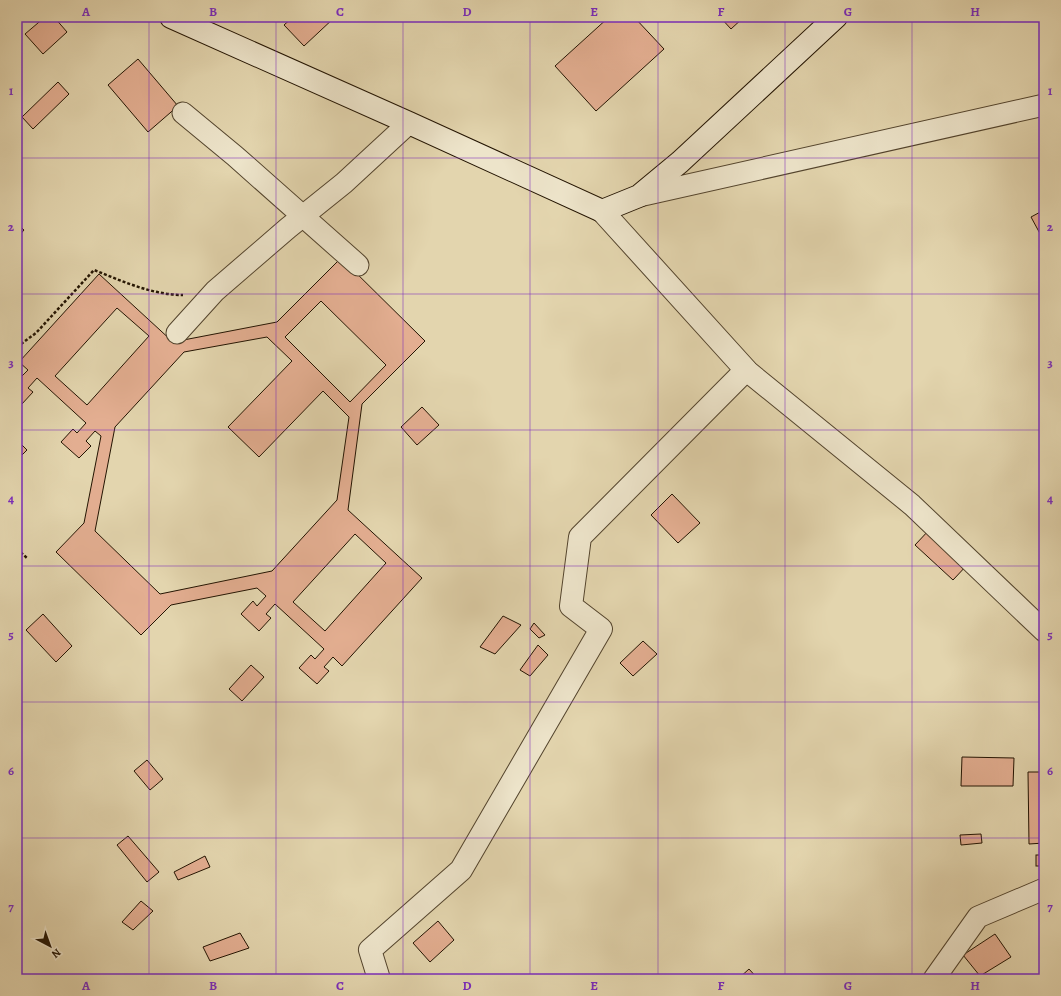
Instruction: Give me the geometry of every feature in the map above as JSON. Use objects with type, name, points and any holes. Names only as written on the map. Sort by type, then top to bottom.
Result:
[{"type":"street","points":[[171,17],[602,211],[746,370],[912,504],[1044,631]]},
{"type":"street","points":[[639,196],[680,162],[836,17]]},
{"type":"street","points":[[602,211],[639,196],[1044,106]]},
{"type":"street","points":[[183,112],[358,265]]},
{"type":"street","points":[[177,333],[215,291],[344,182],[409,123]]},
{"type":"street","points":[[379,979],[370,950],[461,870],[601,629],[571,606],[580,537],[746,370]]},
{"type":"street","points":[[934,979],[978,917],[1044,889]]},
{"type":"path","points":[[17,347],[36,333],[94,270],[136,286],[170,295],[196,296],[215,291]]},
{"type":"path","points":[[17,549],[27,558]]},
{"type":"building","points":[[45,17],[54,17],[67,32],[43,54],[25,34]]},
{"type":"building","points":[[293,17],[335,17],[304,46],[284,25]]},
{"type":"building","points":[[609,17],[634,17],[664,49],[596,111],[555,66]]},
{"type":"building","points":[[720,17],[744,17],[731,29]]},
{"type":"building","points":[[138,59],[178,106],[148,132],[108,85]]},
{"type":"building","points":[[58,82],[69,94],[33,129],[22,117]]},
{"type":"building","points":[[1044,210],[1044,241],[1031,217]]},
{"type":"building","points":[[17,224],[24,230],[17,238]]},
{"type":"building","points":[[341,258],[425,341],[362,404],[348,510],[422,578],[342,666],[333,657],[324,667],[329,671],[317,684],[299,668],[311,655],[315,659],[324,649],[275,604],[266,614],[271,618],[259,631],[241,614],[253,601],[257,606],[266,596],[257,588],[171,605],[141,635],[56,552],[84,523],[101,436],[95,431],[86,441],[91,446],[79,458],[61,442],[73,429],[77,433],[86,423],[37,378],[28,388],[33,392],[21,405],[17,401],[17,378],[19,379],[28,370],[19,362],[99,274],[173,342],[277,322]],"holes":[[[321,301],[386,365],[350,402],[285,337]],[[117,308],[149,336],[87,405],[55,376]],[[267,337],[292,361],[228,427],[259,457],[323,391],[349,417],[337,500],[272,571],[160,594],[95,531],[115,427],[184,352]],[[355,534],[386,563],[325,631],[293,602]]]},
{"type":"building","points":[[422,407],[439,425],[417,445],[401,427]]},
{"type":"building","points":[[17,440],[27,450],[17,460]]},
{"type":"building","points":[[672,494],[700,523],[678,543],[651,515]]},
{"type":"building","points":[[930,529],[968,564],[953,580],[915,545]]},
{"type":"building","points":[[43,614],[72,646],[56,662],[26,630]]},
{"type":"building","points":[[503,616],[521,625],[495,654],[480,647]]},
{"type":"building","points":[[534,623],[545,635],[539,638],[530,629]]},
{"type":"building","points":[[643,641],[657,654],[633,676],[620,663]]},
{"type":"building","points":[[538,645],[548,655],[530,676],[520,670]]},
{"type":"building","points":[[251,665],[264,677],[242,701],[229,689]]},
{"type":"building","points":[[962,757],[1014,758],[1013,786],[961,786]]},
{"type":"building","points":[[147,760],[163,779],[150,790],[134,771]]},
{"type":"building","points":[[1028,772],[1044,772],[1044,843],[1029,844]]},
{"type":"building","points":[[981,834],[982,843],[961,845],[960,835]]},
{"type":"building","points":[[128,836],[159,872],[147,882],[117,845]]},
{"type":"building","points":[[1036,855],[1044,855],[1044,866],[1036,866]]},
{"type":"building","points":[[205,856],[210,867],[178,880],[174,872]]},
{"type":"building","points":[[141,901],[153,911],[133,930],[122,922]]},
{"type":"building","points":[[438,921],[454,940],[430,962],[413,943]]},
{"type":"building","points":[[240,933],[249,948],[210,961],[203,947]]},
{"type":"building","points":[[995,934],[1011,957],[980,976],[963,955]]},
{"type":"building","points":[[749,969],[758,979],[738,979]]}]
